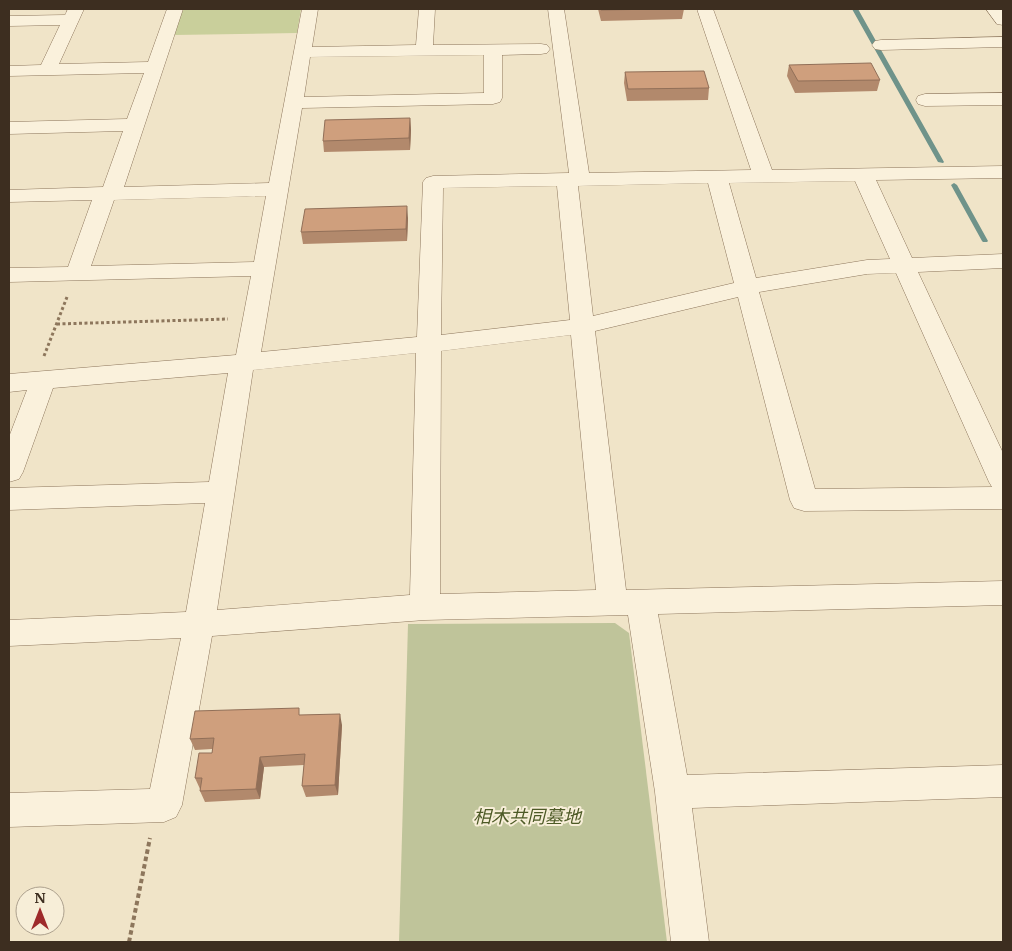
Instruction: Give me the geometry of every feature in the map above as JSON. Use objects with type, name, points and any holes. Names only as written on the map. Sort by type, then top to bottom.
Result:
[{"type":"street","points":[[77,273],[176,9]]},
{"type":"street","points":[[9,810],[164,805],[198,624],[220,492],[265,269],[310,9]]},
{"type":"street","points":[[424,50],[427,9]]},
{"type":"street","points":[[556,9],[574,180],[583,326],[627,602],[672,792],[690,942]]},
{"type":"street","points":[[706,9],[764,177]]},
{"type":"street","points":[[994,9],[1003,20]]},
{"type":"street","points":[[47,70],[73,14]]},
{"type":"street","points":[[9,21],[73,14]]},
{"type":"street","points":[[881,45],[1003,42]]},
{"type":"street","points":[[295,103],[493,98],[494,49]]},
{"type":"street","points":[[304,52],[541,49]]},
{"type":"street","points":[[9,71],[155,67]]},
{"type":"street","points":[[925,100],[1003,99]]},
{"type":"street","points":[[9,128],[134,125]]},
{"type":"street","points":[[425,607],[433,182],[1003,172]]},
{"type":"street","points":[[863,175],[1003,482]]},
{"type":"street","points":[[718,177],[804,500],[1003,498]]},
{"type":"street","points":[[9,196],[279,189]]},
{"type":"street","points":[[9,383],[245,363],[583,326],[747,287],[867,267],[1003,261]]},
{"type":"street","points":[[9,275],[265,269]]},
{"type":"street","points":[[9,472],[39,379]]},
{"type":"street","points":[[9,499],[220,492]]},
{"type":"street","points":[[9,633],[198,624],[425,607],[1003,594]]},
{"type":"street","points":[[672,792],[1003,781]]},
{"type":"path","points":[[39,379],[56,324],[77,273]]},
{"type":"path","points":[[56,324],[254,318]]},
{"type":"path","points":[[129,942],[157,806]]},
{"type":"green space","points":[[183,9],[301,9],[297,33],[174,35]]},
{"type":"green space","name":"相木共同墓地","points":[[615,623],[629,633],[667,942],[399,942],[408,624]]},
{"type":"building","points":[[601,9],[661,9],[601,10]]},
{"type":"building","points":[[871,63],[880,80],[798,81],[789,65]]},
{"type":"building","points":[[704,71],[709,88],[628,89],[625,72]]},
{"type":"building","points":[[410,118],[409,138],[323,141],[325,120]]},
{"type":"building","points":[[407,206],[406,229],[301,232],[305,209]]},
{"type":"building","points":[[299,708],[299,715],[340,714],[335,785],[302,786],[305,754],[260,757],[256,789],[200,791],[202,778],[195,778],[199,753],[212,753],[214,738],[190,739],[195,711]]},
{"type":"waterway","points":[[855,9],[941,162]]},
{"type":"waterway","points":[[954,185],[985,241]]}]
